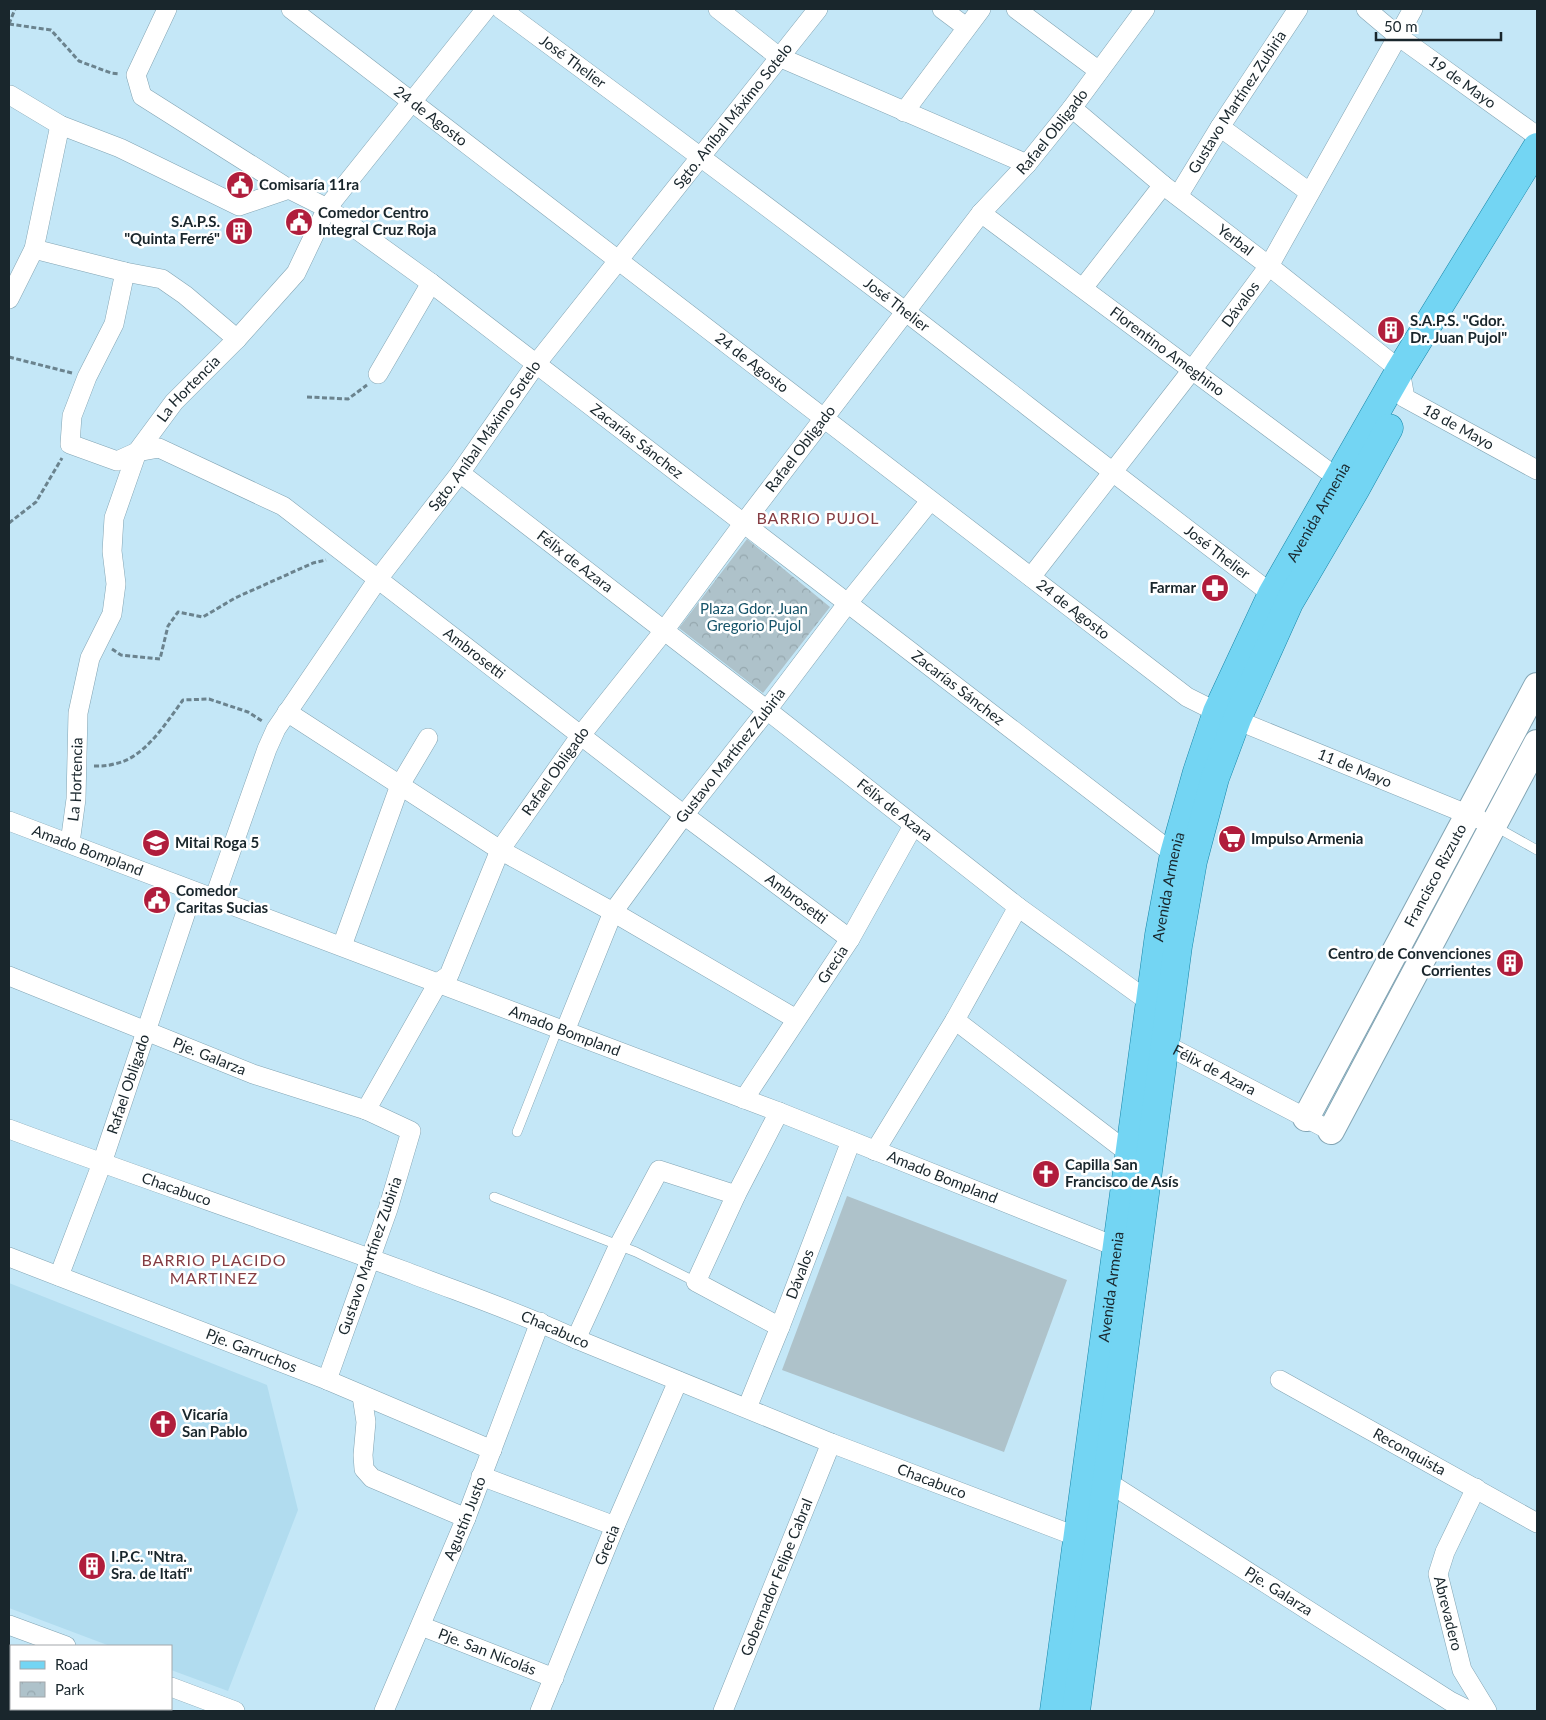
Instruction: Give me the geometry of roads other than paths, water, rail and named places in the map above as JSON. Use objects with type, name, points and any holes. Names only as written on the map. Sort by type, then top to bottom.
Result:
[{"type":"main road","name":"Avenida Armenia","points":[[1347,485],[1400,370],[1537,147]]},
{"type":"main road","name":"Avenida Armenia","points":[[1141,1154],[1150,1003],[1159,935],[1184,858],[1216,778],[1227,716],[1281,599],[1347,485],[1405,398],[1537,180]]},
{"type":"main road","name":"Avenida Armenia","points":[[1054,1711],[1088,1539],[1141,1154],[1166,1045],[1178,946],[1184,858]]},
{"type":"main road","name":"Avenida Armenia","points":[[1076,1711],[1088,1539]]},
{"type":"street","name":"Zacarías Sánchez","points":[[167,9],[136,75],[142,96],[289,189],[327,208],[431,283],[847,604],[1184,858]]},
{"type":"street","name":"24 de Agosto","points":[[291,9],[1187,698],[1227,716]]},
{"type":"street","name":"La Hortencia","points":[[70,843],[76,799],[78,713],[90,658],[112,614],[116,584],[112,551],[114,518],[137,452],[174,402],[238,338],[296,274],[327,208],[486,9]]},
{"type":"street","name":"José Thelier","points":[[501,9],[701,157],[1281,599]]},
{"type":"street","points":[[718,9],[779,57],[1027,164]]},
{"type":"street","name":"Sgto. Aníbal Máximo Sotelo","points":[[214,899],[267,749],[276,729],[378,579],[460,473],[536,364],[818,9]]},
{"type":"street","points":[[942,9],[966,27]]},
{"type":"street","points":[[904,112],[981,9]]},
{"type":"street","points":[[1016,9],[1099,71]]},
{"type":"street","name":"Rafael Obligado","points":[[438,983],[449,975],[500,850],[581,735],[663,632],[743,524],[981,213],[1027,164],[1072,108],[1145,9]]},
{"type":"street","name":"Gustavo Martínez Zubiria","points":[[1083,288],[1171,191],[1220,127],[1298,9]]},
{"type":"street","name":"19 de Mayo","points":[[1366,9],[1398,36],[1537,136]]},
{"type":"street","name":"Dávalos","points":[[1031,577],[1192,370],[1269,266],[1413,9]]},
{"type":"street","points":[[10,95],[60,125],[120,148],[239,206],[289,189]]},
{"type":"street","name":"Yerbal","points":[[1072,108],[1171,191],[1400,370]]},
{"type":"street","points":[[9,299],[34,250],[60,125]]},
{"type":"street","points":[[1220,127],[1309,192]]},
{"type":"street","name":"Florentino Ameghino","points":[[981,213],[1347,485]]},
{"type":"street","points":[[34,250],[162,279],[238,338]]},
{"type":"street","name":"Ambrosetti","points":[[125,272],[114,324],[87,377],[72,416],[70,444],[117,461],[137,452],[159,448],[284,506],[684,815],[850,939]]},
{"type":"street","points":[[378,374],[431,283]]},
{"type":"street","name":"18 de Mayo","points":[[1400,370],[1405,398],[1537,470]]},
{"type":"street","name":"Félix de Azara","points":[[460,473],[1018,907],[1150,1003],[1166,1045],[1331,1131]]},
{"type":"street","name":"Gustavo Martínez Zubiria","points":[[561,1030],[613,912],[684,815],[847,604],[930,501]]},
{"type":"street","name":"Francisco Rizzuto","points":[[1306,1118],[1537,686]]},
{"type":"street","points":[[288,712],[500,850],[613,912],[796,1018]]},
{"type":"street","name":"11 de Mayo","points":[[1227,716],[1470,814],[1493,826]]},
{"type":"street","points":[[342,946],[400,785],[428,738]]},
{"type":"street","name":"Francisco Rizzuto","points":[[1331,1131],[1537,743]]},
{"type":"street","name":"Amado Bompland","points":[[9,821],[779,1112],[1127,1249]]},
{"type":"street","name":"Grecia","points":[[744,1099],[850,939],[913,826]]},
{"type":"street","name":"Rafael Obligado","points":[[59,1276],[102,1164],[193,892]]},
{"type":"street","points":[[875,1151],[955,1020],[1018,907]]},
{"type":"street","name":"Pje. Galarza","points":[[9,976],[253,1074],[366,1110],[411,1131]]},
{"type":"street","points":[[366,1110],[438,983]]},
{"type":"street","points":[[955,1020],[1141,1154]]},
{"type":"street","points":[[779,1112],[736,1195],[696,1282],[780,1327]]},
{"type":"street","name":"Chacabuco","points":[[9,1129],[102,1164],[370,1258],[540,1322],[576,1339],[831,1443],[1088,1539]]},
{"type":"street","name":"Gustavo Martínez Zubiria","points":[[327,1380],[388,1209],[411,1131]]},
{"type":"street","name":"Dávalos","points":[[747,1408],[851,1141]]},
{"type":"street","points":[[576,1339],[618,1246],[659,1170],[736,1195]]},
{"type":"street","name":"Pje. Garruchos","points":[[9,1257],[327,1380],[492,1450]]},
{"type":"street","name":"Agustín Justo","points":[[384,1711],[466,1518],[540,1322]]},
{"type":"street","name":"Reconquista","points":[[1280,1380],[1537,1523]]},
{"type":"street","name":"Grecia","points":[[540,1711],[615,1526],[678,1381]]},
{"type":"street","points":[[362,1396],[366,1422],[363,1454],[364,1469],[368,1474],[372,1478],[466,1518]]},
{"type":"street","name":"Gobernador Felipe Cabral","points":[[723,1711],[831,1443]]},
{"type":"street","points":[[481,1476],[615,1526]]},
{"type":"street","name":"Pje. Galarza","points":[[1096,1480],[1448,1706],[1470,1711]]},
{"type":"street","name":"Abrevadero","points":[[1476,1488],[1444,1552],[1438,1574],[1462,1670],[1487,1711]]},
{"type":"street","points":[[9,1625],[35,1641],[60,1645]]},
{"type":"street","name":"Pje. San Nicolás","points":[[421,1626],[554,1678]]},
{"type":"street","points":[[1448,1706],[1462,1670]]},
{"type":"street","points":[[172,1687],[234,1711]]},
{"type":"lane","points":[[1493,826],[1537,850]]},
{"type":"lane","points":[[517,1132],[561,1030]]},
{"type":"lane","points":[[494,1197],[636,1252],[696,1282]]},
{"type":"place","name":"Comisaría 11ra","points":[[240,185]]},
{"type":"place","name":"Comedor Centro Integral Cruz Roja","points":[[299,222]]},
{"type":"place","name":"S.A.P.S. \"Quinta Ferré\"","points":[[239,231]]},
{"type":"place","name":"S.A.P.S. \"Gdor. Dr. Juan Pujol\"","points":[[1391,330]]},
{"type":"place","name":"Farmar","points":[[1215,588]]},
{"type":"place","name":"Impulso Armenia","points":[[1232,839]]},
{"type":"place","name":"Mitai Roga 5","points":[[156,843]]},
{"type":"place","name":"Comedor Caritas Sucias","points":[[157,900]]},
{"type":"place","name":"Centro de Convenciones Corrientes","points":[[1510,963]]},
{"type":"place","name":"Capilla San Francisco de Asís","points":[[1046,1174]]},
{"type":"place","name":"Vicaría San Pablo","points":[[163,1424]]},
{"type":"place","name":"I.P.C. \"Ntra. Sra. de Itatí\"","points":[[92,1566]]},
{"type":"district","name":"BARRIO PUJOL","points":[[818,518]]},
{"type":"district","name":"BARRIO PLACIDO MARTINEZ","points":[[214,1269]]},
{"type":"park label","name":"Plaza Gdor. Juan Gregorio Pujol","points":[[754,618]]}]
